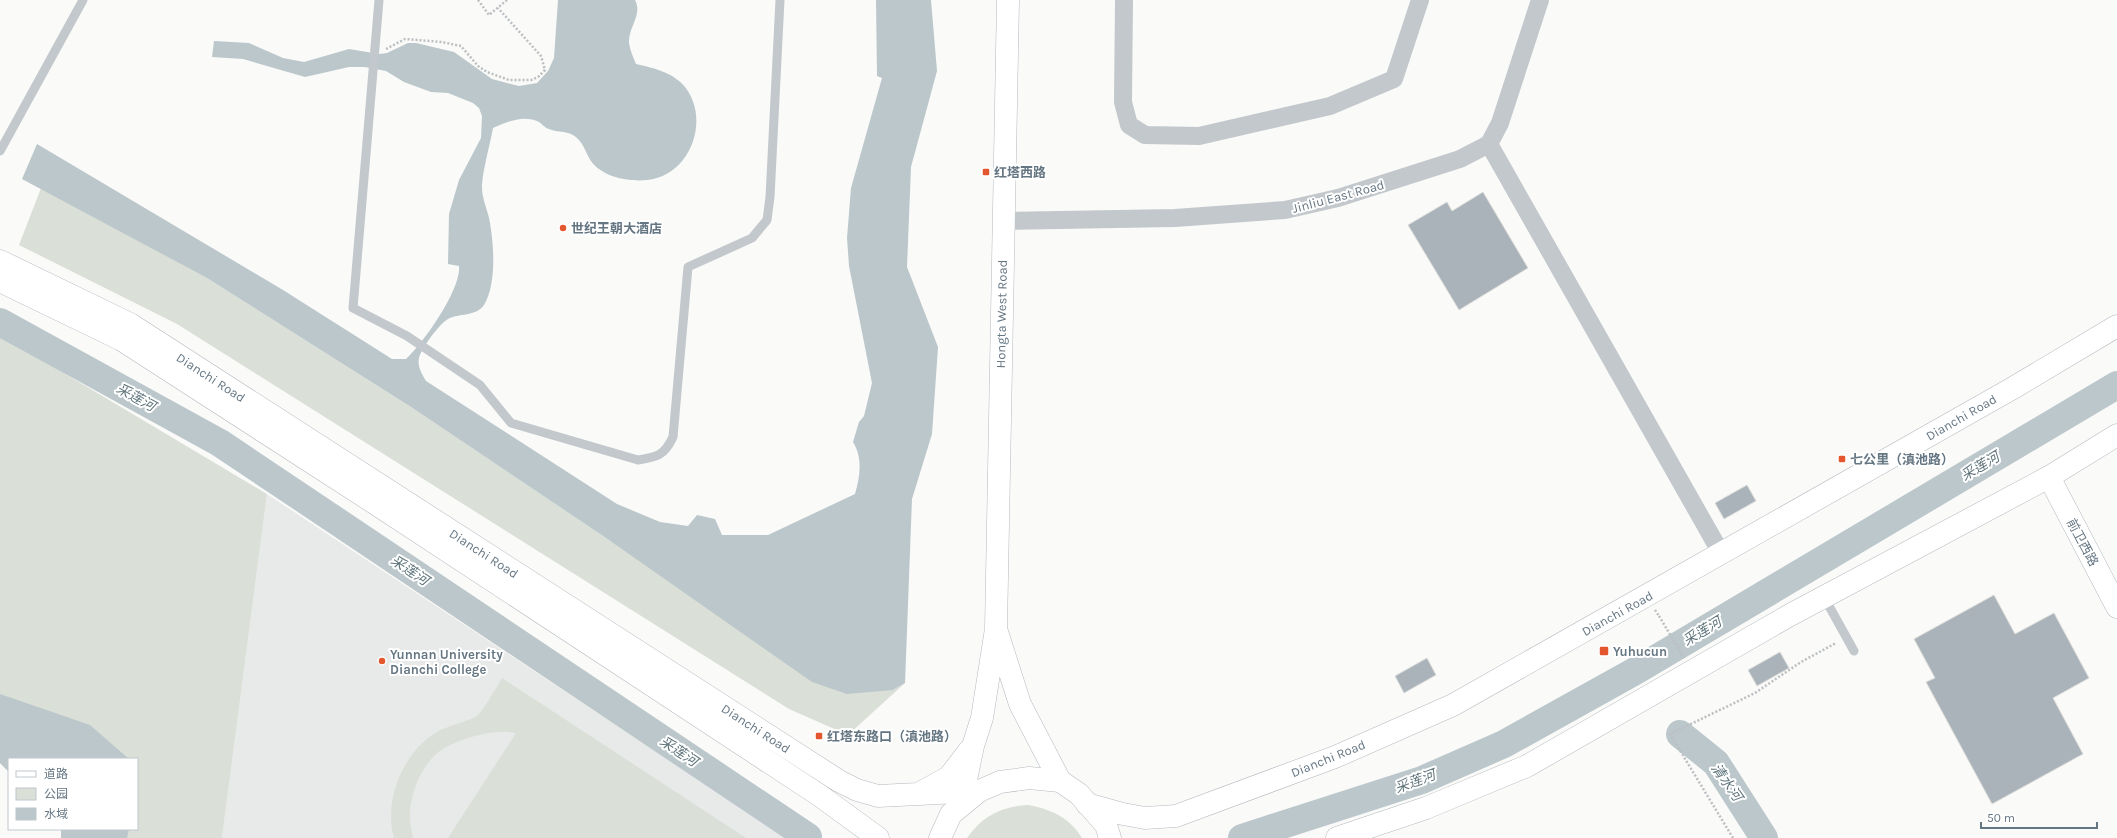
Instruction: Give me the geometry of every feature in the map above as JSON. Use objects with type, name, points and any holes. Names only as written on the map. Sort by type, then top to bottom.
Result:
[{"type":"main road","name":"Hongta West Road","points":[[996,629],[1008,0]]},
{"type":"main road","name":"Dianchi Road","points":[[0,261],[130,324],[839,781],[857,790],[878,796],[917,794],[968,796]]},
{"type":"main road","name":"Dianchi Road","points":[[0,281],[122,340],[376,504],[799,782],[878,838]]},
{"type":"main road","name":"Dianchi Road","points":[[1088,804],[1123,814],[1145,818],[1176,816],[1335,757],[1453,705],[2006,392],[2117,326]]},
{"type":"main road","points":[[1337,838],[1426,808],[1527,766],[1824,597],[2055,474],[2117,435]]},
{"type":"main road","name":"前卫西路","points":[[2055,474],[2117,574]]},
{"type":"main road","name":"前卫西路","points":[[2055,474],[2117,607]]},
{"type":"main road","points":[[968,796],[973,746],[982,718],[996,629]]},
{"type":"main road","points":[[996,629],[1020,704],[1029,724],[1060,781],[1079,794],[1088,804],[1106,826],[1110,838]]},
{"type":"main road","points":[[917,794],[949,777],[973,746]]},
{"type":"main road","points":[[940,838],[951,814],[968,796],[1000,782],[1030,778],[1060,781]]},
{"type":"street","points":[[1124,0],[1124,102],[1129,125],[1145,135],[1199,136],[1330,106],[1394,78],[1420,0]]},
{"type":"street","points":[[1540,0],[1500,123],[1489,144],[1721,553]]},
{"type":"street","name":"Jinliu East Road","points":[[1003,221],[1175,218],[1285,210],[1338,198],[1460,159],[1489,144]]},
{"type":"lane","points":[[0,151],[83,0]]},
{"type":"lane","points":[[379,0],[353,308],[413,340],[480,385],[511,423],[638,460],[655,457],[666,451],[673,437],[688,267],[752,238],[767,220],[770,197],[780,0]]},
{"type":"lane","points":[[1824,597],[1854,651]]},
{"type":"path","points":[[478,0],[489,15],[507,0]]},
{"type":"path","points":[[375,49],[391,48],[405,39],[442,42],[461,46],[478,66],[487,72],[509,80],[531,80],[538,78],[545,70],[541,56],[498,8]]},
{"type":"path","points":[[1659,616],[1684,658]]},
{"type":"path","points":[[1732,838],[1670,734],[1755,693],[1801,662],[1846,638]]},
{"type":"shaded area","name":"Yunnan University Dianchi College","points":[[267,494],[786,838],[222,838]]},
{"type":"green space","points":[[41,188],[207,278],[411,407],[609,540],[893,690],[905,683],[848,735],[789,709],[177,324],[19,245]]},
{"type":"green space","points":[[0,335],[267,494],[222,838],[61,838],[61,830],[138,830],[138,758],[8,758],[8,771],[0,763]]},
{"type":"green space","points":[[502,678],[746,838],[448,838],[516,733],[499,732],[487,733],[457,742],[447,746],[435,755],[420,776],[411,801],[410,817],[413,838],[394,838],[391,823],[391,808],[399,778],[406,764],[425,740],[437,732],[477,716],[487,703]]},
{"type":"green space","points":[[1028,805],[1052,812],[1066,820],[1082,838],[967,838],[979,824],[993,814],[1010,807]]},
{"type":"water","points":[[558,0],[635,0],[637,11],[629,37],[629,43],[636,64],[669,74],[685,87],[693,100],[696,115],[696,130],[692,144],[685,158],[675,168],[662,176],[647,180],[632,180],[609,175],[602,171],[591,161],[581,143],[574,135],[552,130],[539,122],[527,119],[515,120],[493,128],[482,182],[483,196],[491,228],[493,251],[493,275],[488,296],[481,309],[472,313],[452,317],[440,326],[420,354],[420,370],[426,381],[617,504],[660,522],[688,526],[697,515],[715,519],[722,535],[768,535],[855,494],[860,468],[858,454],[853,442],[859,422],[864,416],[872,383],[849,266],[847,238],[851,188],[882,78],[877,76],[876,0],[931,0],[937,71],[911,167],[907,267],[938,347],[932,434],[912,499],[905,683],[893,690],[847,694],[812,682],[609,540],[411,407],[207,278],[22,179],[37,144],[283,290],[392,359],[406,359],[422,341],[440,315],[454,288],[458,276],[459,266],[448,264],[449,214],[459,180],[481,138],[482,116],[479,108],[473,103],[448,93],[431,92],[404,82],[386,71],[365,67],[349,67],[305,77],[243,59],[212,57],[214,41],[249,43],[283,58],[304,62],[349,49],[379,54],[387,53],[408,43],[416,43],[454,52],[492,79],[519,86],[537,83],[548,71],[554,58]]},
{"type":"water","points":[[0,694],[90,725],[128,758],[8,758],[8,771],[0,763]]},
{"type":"water","points":[[61,830],[129,830],[127,838],[61,838]]},
{"type":"building","points":[[1483,192],[1528,268],[1459,310],[1408,225],[1447,202],[1452,211]]},
{"type":"building","points":[[1747,485],[1756,501],[1724,519],[1715,503]]},
{"type":"building","points":[[1994,595],[2015,634],[2054,613],[2089,678],[2053,698],[2083,754],[1992,804],[1926,682],[1935,678],[1914,639]]},
{"type":"building","points":[[1780,652],[1789,668],[1757,686],[1748,670]]},
{"type":"building","points":[[1427,658],[1436,675],[1404,693],[1395,676]]},
{"type":"waterway","name":"采莲河","points":[[0,322],[220,443],[808,837]]},
{"type":"waterway","name":"采莲河","points":[[1242,838],[1422,780],[1504,744],[1637,670],[2117,385]]},
{"type":"waterway","name":"清水河","points":[[1680,734],[1716,763],[1764,838]]},
{"type":"place","name":"红塔西路","points":[[986,172]]},
{"type":"place","name":"世纪王朝大酒店","points":[[563,228]]},
{"type":"place","name":"七公里（滇池路）","points":[[1842,459]]},
{"type":"place","name":"Yuhucun","points":[[1604,651]]},
{"type":"place","name":"Yunnan University Dianchi College","points":[[382,661]]},
{"type":"place","name":"红塔东路口（滇池路）","points":[[819,736]]}]
